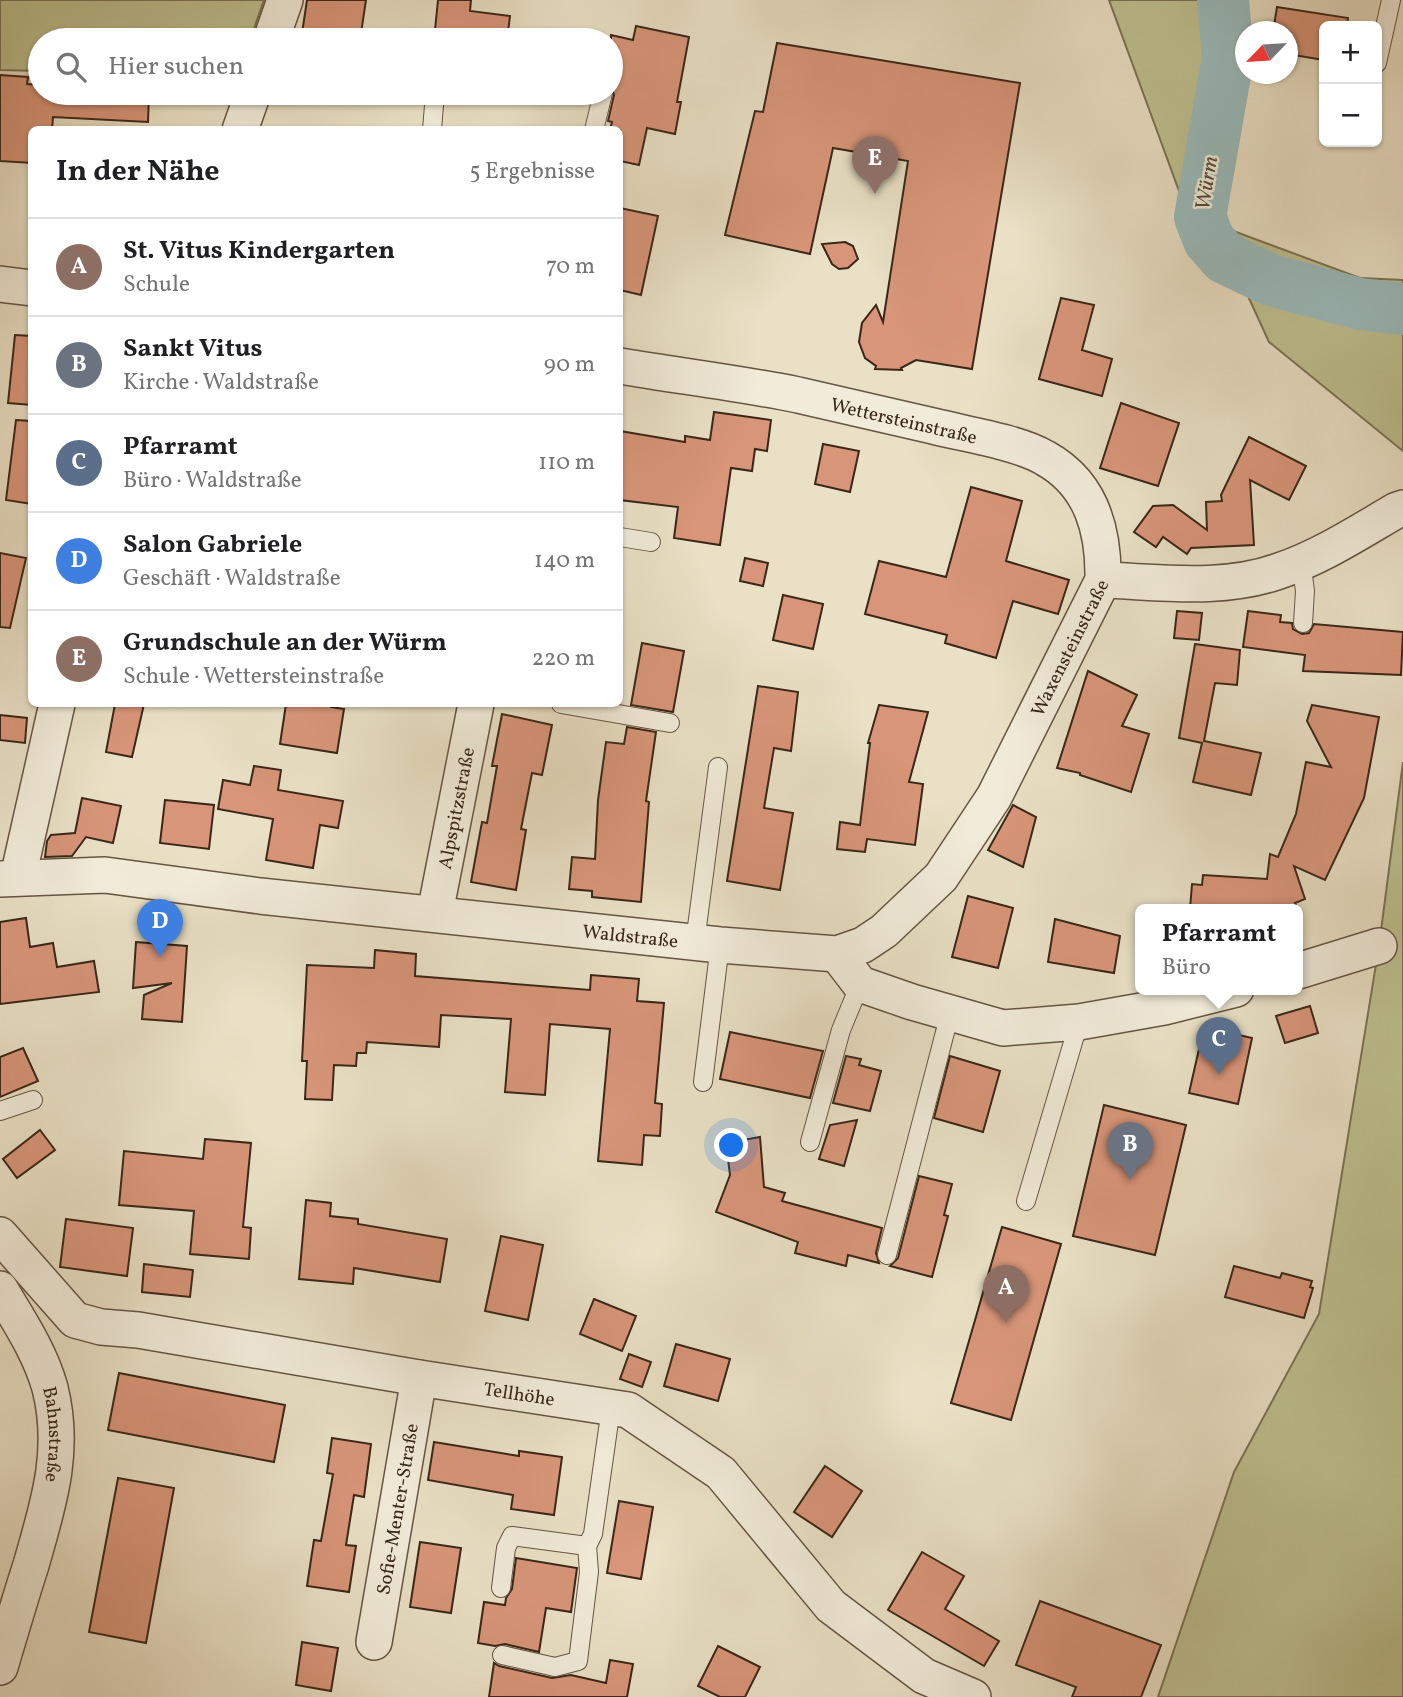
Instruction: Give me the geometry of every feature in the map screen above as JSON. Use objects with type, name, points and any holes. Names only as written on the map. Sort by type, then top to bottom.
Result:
[{"type":"street","points":[[275,28],[285,0]]},
{"type":"street","points":[[241,126],[249,105]]},
{"type":"street","points":[[0,284],[28,288]]},
{"type":"street","name":"Wettersteinstraße","points":[[623,366],[796,395],[1001,442],[1045,457],[1065,472],[1084,494],[1097,519],[1104,550],[1103,580]]},
{"type":"street","name":"Waxensteinstraße","points":[[837,954],[863,945],[884,931],[941,877],[994,797],[1103,580],[1207,583],[1278,572],[1342,543],[1403,508]]},
{"type":"street","points":[[9,878],[56,707]]},
{"type":"street","name":"Alpspitzstraße","points":[[435,913],[476,707]]},
{"type":"street","name":"Waldstraße","points":[[9,878],[106,875],[260,895],[708,943],[837,954]]},
{"type":"street","points":[[1303,969],[1379,946]]},
{"type":"street","points":[[837,954],[860,984],[1003,1028],[1079,1022],[1164,1007],[1212,995]]},
{"type":"street","name":"Tellhöhe","points":[[0,1235],[75,1320],[101,1327],[138,1330],[628,1410],[721,1473],[831,1606],[924,1676],[973,1697]]},
{"type":"street","name":"Bahnstraße","points":[[0,1289],[37,1352],[50,1388],[56,1425],[56,1455],[51,1495],[0,1667]]},
{"type":"street","name":"Sofie-Menter-Straße","points":[[373,1642],[419,1378]]},
{"type":"lane","points":[[1382,40],[1391,0]]},
{"type":"lane","points":[[432,126],[434,105]]},
{"type":"lane","points":[[595,126],[600,105]]},
{"type":"lane","points":[[623,537],[651,542]]},
{"type":"lane","points":[[1301,561],[1305,591],[1303,623]]},
{"type":"lane","points":[[578,707],[670,723]]},
{"type":"lane","points":[[703,1082],[718,767]]},
{"type":"lane","points":[[810,1142],[841,1030],[860,984]]},
{"type":"lane","points":[[887,1255],[950,1013]]},
{"type":"lane","points":[[1026,1200],[1079,1022]]},
{"type":"lane","points":[[0,1111],[33,1100]]},
{"type":"lane","points":[[502,1655],[555,1667],[578,1661],[589,1572],[587,1546],[593,1534],[611,1408]]},
{"type":"lane","points":[[501,1588],[506,1548],[512,1536],[587,1546]]},
{"type":"green space","points":[[0,0],[264,0],[254,28],[28,28],[28,71],[0,70]]},
{"type":"green space","points":[[1109,0],[1242,0],[1245,21],[1235,21],[1235,84],[1240,84],[1222,185],[1228,229],[1360,278],[1403,280],[1403,451],[1269,342],[1248,296],[1204,272],[1182,231],[1179,191]]},
{"type":"green space","points":[[1403,762],[1403,1697],[1158,1697],[1234,1472],[1319,1314],[1379,946]]},
{"type":"building","points":[[307,0],[366,0],[362,28],[303,28]]},
{"type":"building","points":[[438,0],[471,0],[470,11],[510,16],[508,28],[435,28]]},
{"type":"building","points":[[1277,7],[1348,18],[1348,21],[1319,21],[1319,59],[1298,56],[1298,21],[1275,21]]},
{"type":"building","points":[[636,26],[689,37],[677,102],[681,102],[675,134],[647,128],[639,165],[623,162],[623,126],[611,126],[612,122],[608,121],[612,105],[623,105],[623,38],[633,40]]},
{"type":"building","points":[[777,43],[1020,83],[972,369],[916,360],[901,368],[902,370],[875,369],[876,366],[865,358],[859,342],[862,323],[876,305],[883,322],[908,161],[833,148],[810,254],[725,235],[755,111],[763,112]]},
{"type":"building","points":[[0,75],[28,77],[28,105],[149,105],[148,122],[53,117],[52,126],[28,126],[28,163],[0,161]]},
{"type":"building","points":[[623,209],[658,216],[641,295],[623,291]]},
{"type":"building","points":[[845,242],[853,246],[858,259],[848,268],[839,269],[832,264],[822,244]]},
{"type":"building","points":[[1061,298],[1094,305],[1082,350],[1112,359],[1102,396],[1039,379]]},
{"type":"building","points":[[15,335],[28,336],[28,405],[8,403]]},
{"type":"building","points":[[1121,403],[1179,423],[1158,486],[1100,468]]},
{"type":"building","points":[[714,412],[771,420],[767,451],[755,449],[752,471],[731,468],[720,545],[674,538],[678,507],[623,500],[623,432],[685,442],[685,436],[710,440]]},
{"type":"building","points":[[16,420],[28,421],[28,503],[6,500]]},
{"type":"building","points":[[1249,437],[1306,466],[1289,500],[1250,480],[1254,545],[1191,548],[1187,554],[1163,537],[1156,547],[1134,532],[1153,506],[1173,505],[1207,530],[1206,502],[1222,501],[1221,495]]},
{"type":"building","points":[[823,444],[859,451],[850,492],[815,484]]},
{"type":"building","points":[[971,487],[1022,501],[1006,561],[1069,580],[1058,614],[1013,601],[996,658],[945,643],[947,635],[865,614],[879,561],[946,577]]},
{"type":"building","points":[[0,553],[26,558],[10,628],[0,627]]},
{"type":"building","points":[[745,558],[768,563],[763,586],[740,581]]},
{"type":"building","points":[[783,595],[823,604],[813,649],[773,640]]},
{"type":"building","points":[[1177,611],[1202,613],[1199,640],[1174,638]]},
{"type":"building","points":[[1248,611],[1281,615],[1280,622],[1292,623],[1293,629],[1302,634],[1309,633],[1314,624],[1403,632],[1401,675],[1303,671],[1305,655],[1243,647]]},
{"type":"building","points":[[642,643],[684,651],[673,712],[631,705]]},
{"type":"building","points":[[1195,644],[1240,650],[1237,685],[1215,683],[1204,741],[1261,753],[1251,795],[1193,782],[1202,743],[1179,738]]},
{"type":"building","points":[[1088,671],[1137,695],[1122,726],[1149,734],[1131,792],[1080,773],[1057,768]]},
{"type":"building","points":[[758,686],[798,692],[791,751],[774,748],[764,808],[793,813],[780,890],[727,881]]},
{"type":"building","points":[[879,705],[928,712],[909,782],[923,784],[915,845],[867,839],[865,852],[837,849],[840,822],[860,825],[868,743]]},
{"type":"building","points":[[1312,705],[1379,717],[1364,798],[1325,880],[1294,866],[1305,899],[1296,904],[1190,904],[1192,884],[1202,885],[1203,875],[1267,879],[1270,854],[1278,857],[1296,814],[1306,762],[1331,767],[1307,721]]},
{"type":"building","points":[[114,707],[143,707],[132,757],[106,752]]},
{"type":"building","points":[[286,707],[344,709],[337,753],[280,744]]},
{"type":"building","points":[[502,714],[552,725],[542,775],[532,773],[521,829],[526,830],[516,890],[471,882],[482,822],[487,823],[497,766],[492,766]]},
{"type":"building","points":[[0,715],[27,718],[25,743],[0,740]]},
{"type":"building","points":[[627,727],[656,732],[646,801],[649,802],[641,902],[592,897],[592,891],[569,889],[572,857],[595,859],[598,800],[606,742],[624,744]]},
{"type":"building","points":[[254,766],[281,770],[278,790],[343,801],[338,828],[320,825],[313,868],[266,860],[273,819],[218,809],[223,780],[250,785]]},
{"type":"building","points":[[82,798],[121,806],[113,843],[86,837],[72,856],[45,857],[47,841],[51,835],[75,833]]},
{"type":"building","points":[[165,800],[214,805],[209,849],[160,843]]},
{"type":"building","points":[[1013,805],[1036,817],[1023,867],[988,850]]},
{"type":"building","points":[[968,896],[1013,908],[998,968],[952,957]]},
{"type":"building","points":[[26,918],[30,947],[53,943],[57,967],[94,961],[99,992],[0,1004],[0,922]]},
{"type":"building","points":[[1055,919],[1120,936],[1114,973],[1048,962]]},
{"type":"building","points":[[136,942],[187,946],[182,1022],[142,1019],[144,995],[172,983],[133,988]]},
{"type":"building","points":[[375,950],[416,954],[415,976],[590,990],[591,975],[639,979],[637,1001],[664,1003],[655,1103],[662,1104],[660,1136],[644,1135],[642,1165],[598,1161],[610,1029],[550,1024],[545,1095],[505,1092],[511,1019],[441,1015],[439,1047],[367,1042],[366,1053],[357,1053],[356,1066],[334,1065],[332,1100],[305,1099],[307,1061],[302,1061],[307,965],[374,968]]},
{"type":"building","points":[[1310,1006],[1318,1033],[1285,1043],[1276,1016]]},
{"type":"building","points":[[1204,1027],[1252,1038],[1238,1104],[1189,1093]]},
{"type":"building","points":[[730,1032],[823,1051],[810,1098],[720,1079]]},
{"type":"building","points":[[23,1048],[38,1081],[0,1097],[0,1057]]},
{"type":"building","points":[[846,1056],[861,1059],[859,1065],[881,1071],[870,1111],[833,1103]]},
{"type":"building","points":[[950,1056],[1000,1071],[983,1132],[934,1118]]},
{"type":"building","points":[[1104,1105],[1186,1125],[1155,1255],[1073,1236]]},
{"type":"building","points":[[857,1120],[844,1166],[819,1159],[830,1125]]},
{"type":"building","points":[[40,1130],[55,1150],[17,1178],[3,1159]]},
{"type":"building","points":[[760,1137],[764,1187],[785,1193],[782,1201],[882,1228],[876,1253],[879,1263],[848,1255],[846,1266],[795,1253],[798,1242],[716,1212],[730,1175],[726,1143]]},
{"type":"building","points":[[205,1139],[251,1143],[243,1227],[251,1228],[249,1259],[190,1254],[194,1211],[119,1205],[124,1151],[203,1159]]},
{"type":"building","points":[[919,1176],[952,1184],[944,1215],[948,1216],[932,1277],[890,1266],[898,1258]]},
{"type":"building","points":[[306,1200],[331,1203],[330,1216],[358,1219],[358,1224],[447,1239],[440,1282],[354,1268],[353,1284],[299,1279]]},
{"type":"building","points":[[66,1219],[133,1228],[127,1276],[60,1267]]},
{"type":"building","points":[[1002,1227],[1061,1244],[1011,1420],[951,1403]]},
{"type":"building","points":[[501,1236],[543,1245],[528,1320],[485,1311]]},
{"type":"building","points":[[144,1264],[193,1270],[190,1297],[142,1292]]},
{"type":"building","points":[[1234,1266],[1280,1278],[1282,1273],[1312,1281],[1310,1287],[1313,1288],[1304,1318],[1225,1297]]},
{"type":"building","points":[[594,1299],[636,1316],[622,1351],[580,1334]]},
{"type":"building","points":[[676,1344],[730,1359],[718,1401],[664,1386]]},
{"type":"building","points":[[629,1354],[651,1362],[642,1387],[620,1379]]},
{"type":"building","points":[[119,1373],[285,1405],[274,1462],[108,1430]]},
{"type":"building","points":[[332,1438],[371,1444],[364,1497],[354,1495],[346,1545],[356,1546],[349,1592],[307,1586],[314,1540],[321,1541],[333,1474],[327,1473]]},
{"type":"building","points":[[434,1442],[519,1456],[519,1451],[562,1457],[554,1515],[511,1509],[513,1495],[428,1480]]},
{"type":"building","points":[[825,1466],[862,1491],[832,1537],[794,1512]]},
{"type":"building","points":[[118,1478],[174,1488],[146,1643],[89,1632]]},
{"type":"building","points":[[619,1501],[653,1507],[641,1579],[607,1573]]},
{"type":"building","points":[[420,1542],[461,1548],[451,1613],[410,1607]]},
{"type":"building","points":[[922,1552],[964,1576],[945,1609],[999,1641],[984,1666],[888,1610]]},
{"type":"building","points":[[516,1558],[577,1568],[571,1612],[546,1608],[539,1652],[505,1644],[495,1646],[478,1643],[484,1602],[505,1605],[512,1589]]},
{"type":"building","points":[[1040,1601],[1161,1645],[1141,1697],[1072,1697],[1076,1687],[1016,1665]]},
{"type":"building","points":[[302,1642],[338,1648],[331,1691],[296,1685]]},
{"type":"building","points":[[718,1646],[760,1667],[745,1697],[720,1697],[698,1686]]},
{"type":"building","points":[[610,1660],[633,1664],[627,1697],[489,1697],[494,1663],[552,1678],[571,1675],[606,1683]]},
{"type":"waterway","name":"Würm","points":[[1223,0],[1228,58],[1200,217],[1209,240],[1225,258],[1271,280],[1360,304],[1403,309]]},
{"type":"place","name":"Grundschule an der Würm","points":[[875,194]]},
{"type":"place","name":"Salon Gabriele","points":[[160,957]]},
{"type":"place","name":"Pfarramt","points":[[1219,1075]]},
{"type":"place","name":"Sankt Vitus","points":[[1130,1180]]},
{"type":"place","name":"St. Vitus Kindergarten","points":[[1006,1323]]}]
